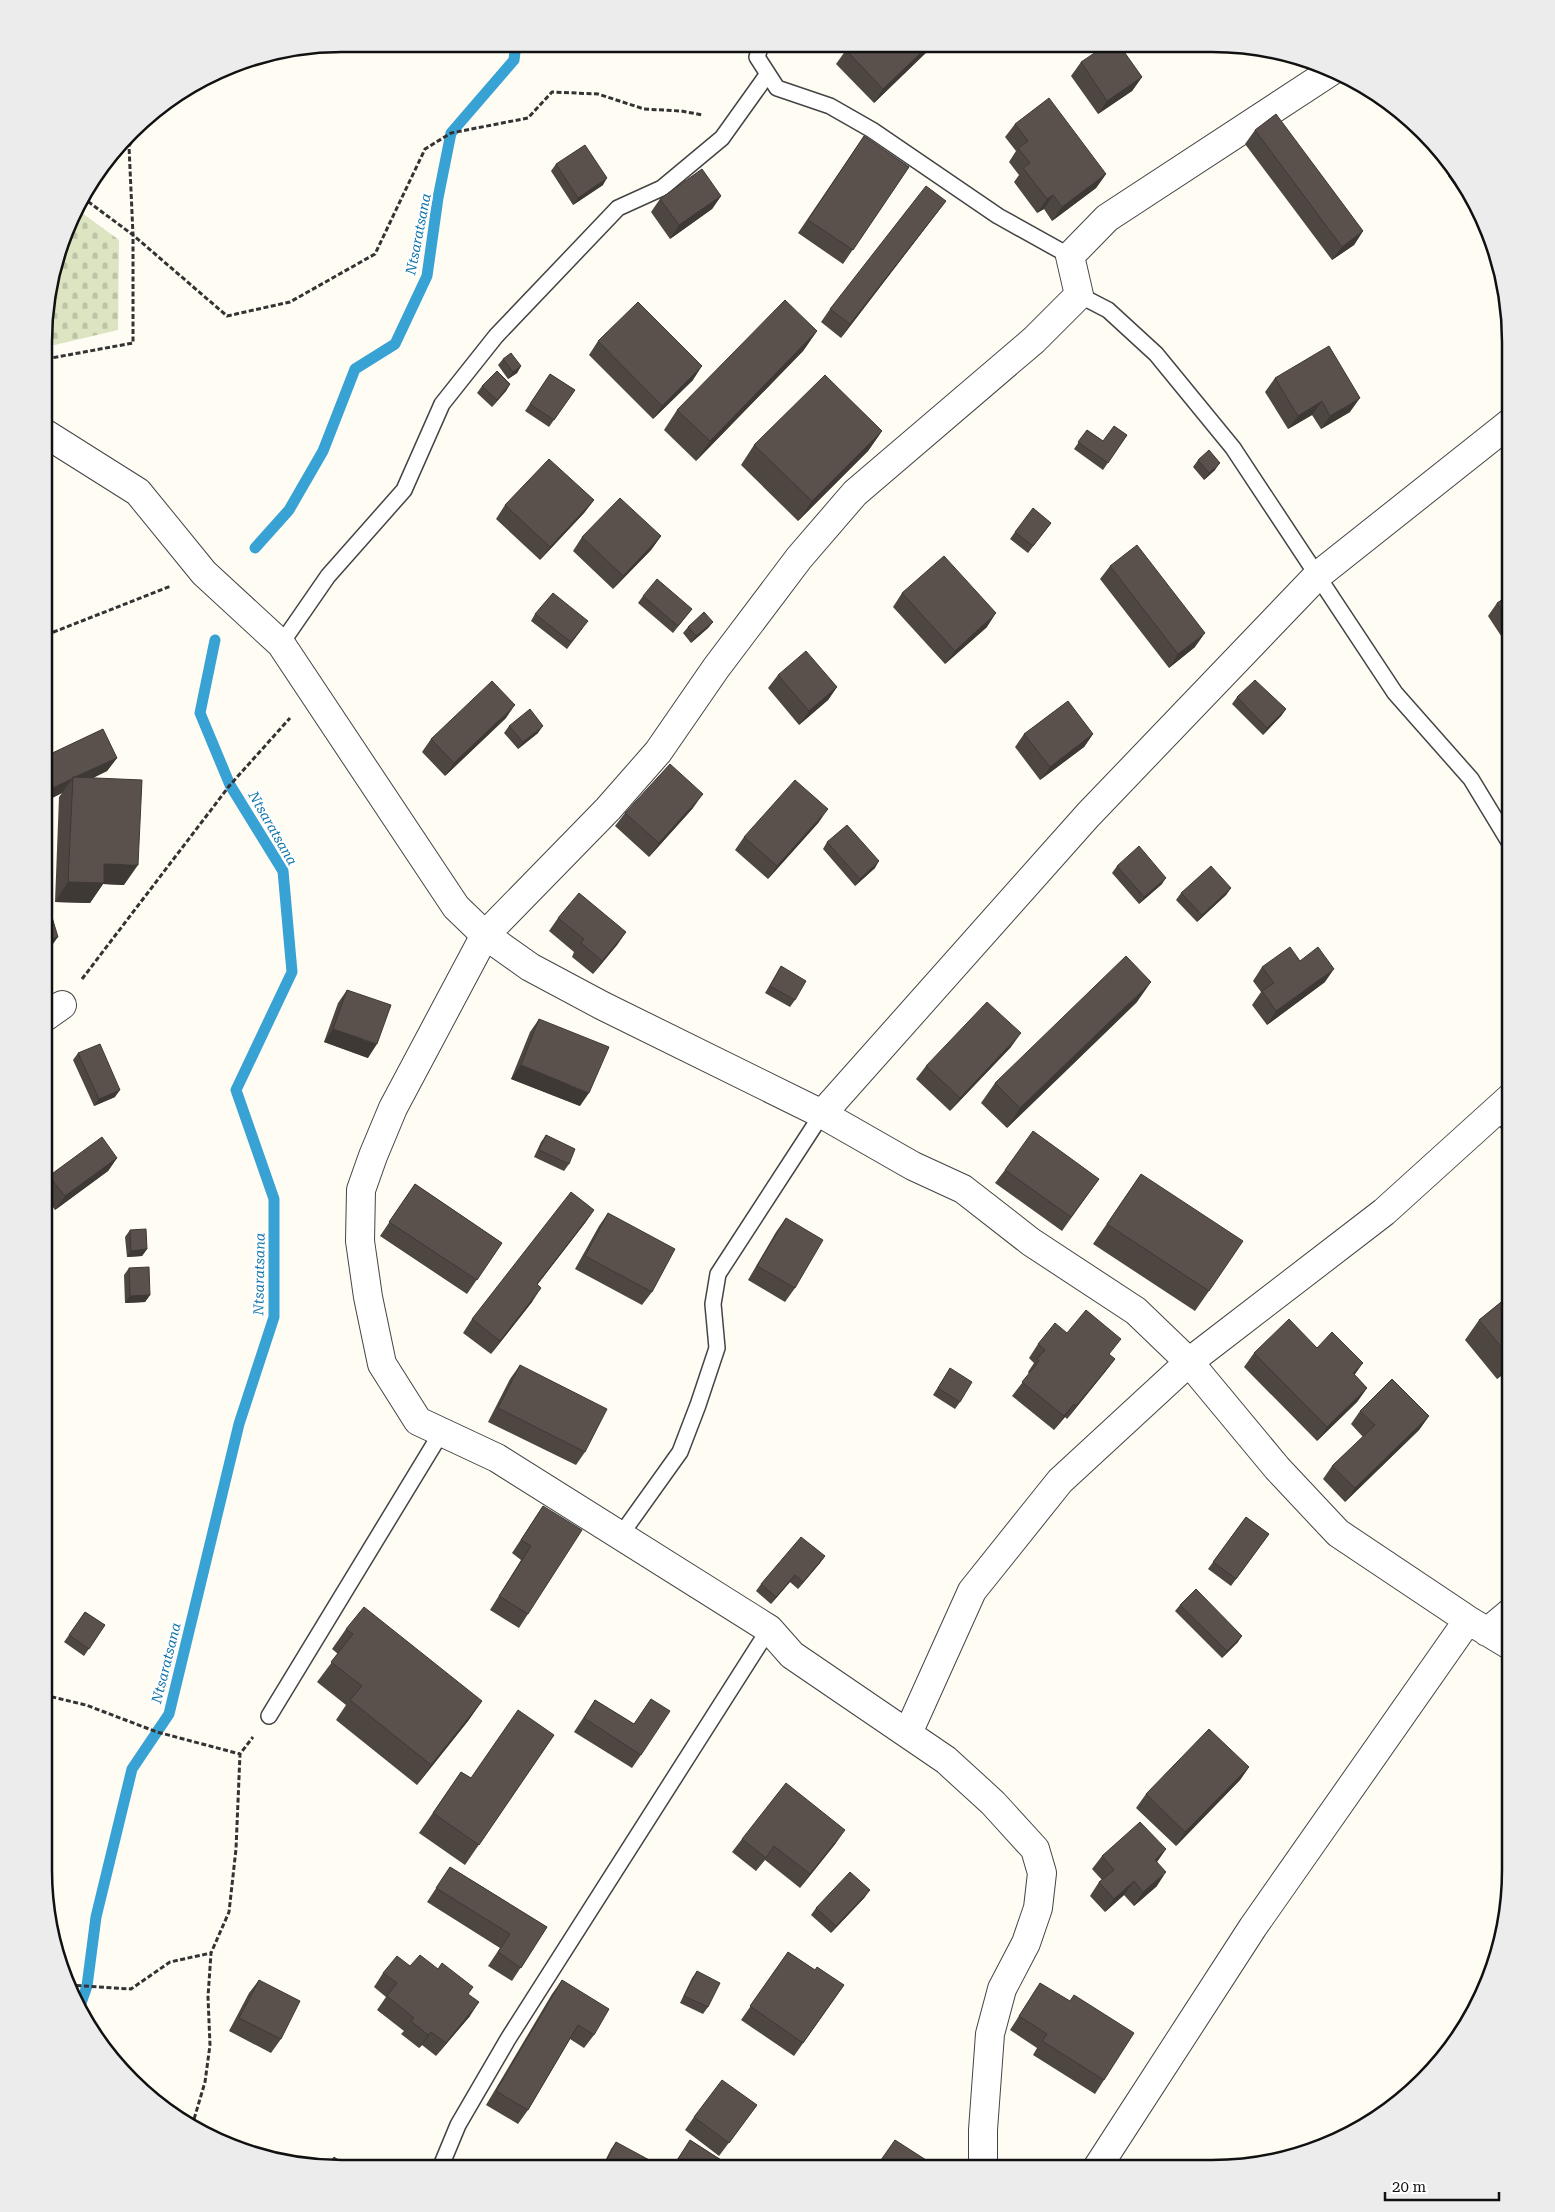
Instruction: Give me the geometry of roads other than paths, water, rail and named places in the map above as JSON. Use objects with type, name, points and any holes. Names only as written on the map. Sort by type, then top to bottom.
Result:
[{"type":"street","points":[[983,2160],[983,2130],[990,2034],[1002,1989],[1026,1943],[1038,1908],[1042,1872],[1035,1848],[993,1803],[946,1760],[792,1655],[769,1629],[497,1458],[418,1420],[382,1364],[368,1297],[360,1241],[362,1190],[392,1108],[484,935],[608,809],[658,752],[728,652],[799,558],[855,493],[1034,340],[1078,295],[1070,256],[1107,218],[1324,76]]},
{"type":"street","points":[[822,1114],[1088,815],[1317,576],[1502,429]]},
{"type":"street","points":[[53,438],[138,492],[204,573],[281,644],[456,907],[484,935],[530,967],[602,1006],[822,1114],[913,1166],[963,1189],[1031,1242],[1136,1310],[1189,1362],[1278,1468],[1338,1533],[1502,1641]]},
{"type":"street","points":[[908,1734],[972,1591],[1060,1481],[1189,1362],[1384,1212],[1502,1114]]},
{"type":"street","points":[[1102,2160],[1253,1927],[1478,1626],[1502,1616]]},
{"type":"lane","points":[[759,52],[757,57],[776,88],[830,106],[872,130],[998,216],[1070,256]]},
{"type":"lane","points":[[281,644],[328,576],[404,490],[442,404],[496,336],[618,208],[662,188],[722,138],[767,75]]},
{"type":"lane","points":[[1078,295],[1108,310],[1156,354],[1233,448],[1395,693],[1471,779],[1502,830]]},
{"type":"lane","points":[[620,1536],[680,1452],[698,1405],[717,1348],[713,1304],[718,1274],[822,1114]]},
{"type":"lane","points":[[269,1716],[441,1432]]},
{"type":"lane","points":[[443,2160],[458,2125],[508,2039],[769,1629]]},
{"type":"waterway","name":"Ntsaratsana","points":[[255,548],[289,510],[323,451],[355,369],[395,344],[427,276],[438,198],[451,133],[514,60],[515,52]]},
{"type":"waterway","name":"Ntsaratsana","points":[[83,1999],[87,1986],[96,1917],[132,1769],[169,1714],[239,1424],[274,1317],[274,1199],[236,1090],[292,972],[283,871],[230,785],[200,713],[215,640]]}]
